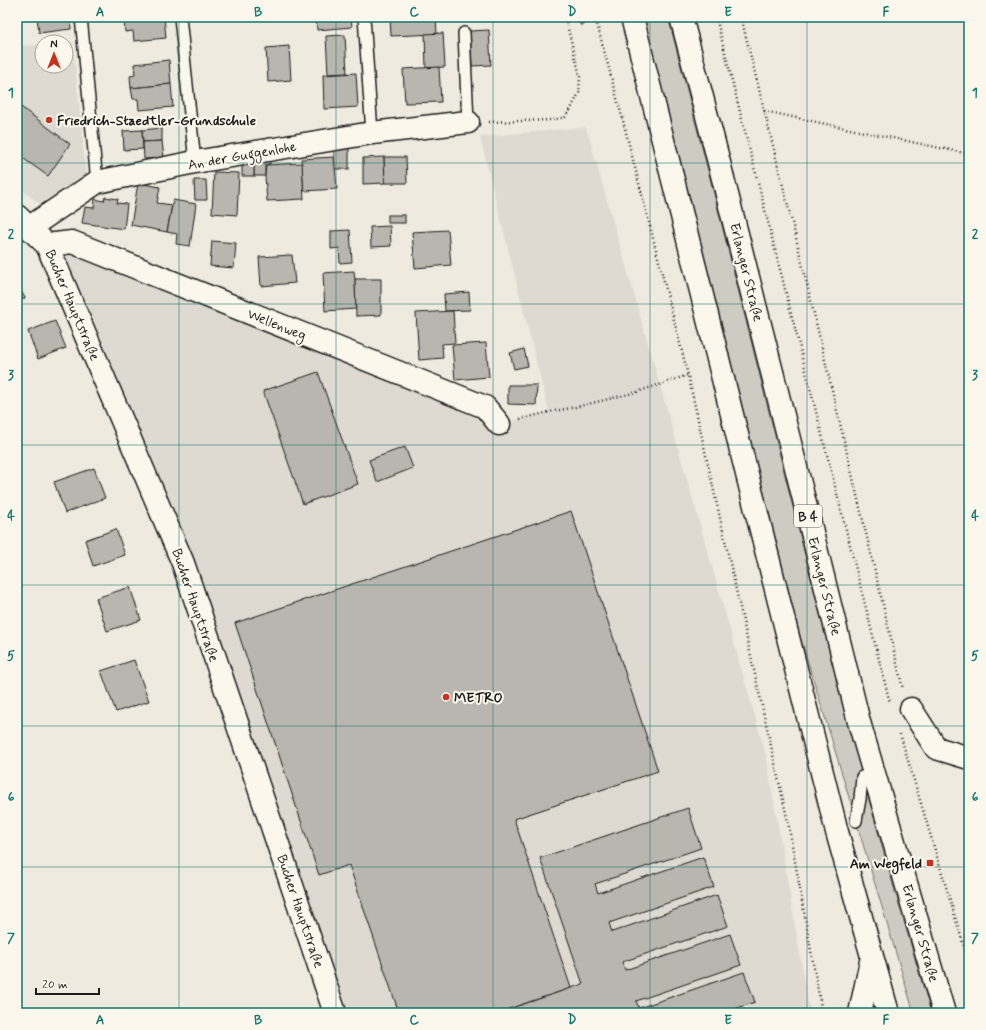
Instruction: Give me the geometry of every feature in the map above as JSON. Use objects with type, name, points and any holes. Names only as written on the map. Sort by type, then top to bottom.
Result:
[{"type":"main road","points":[[632,17],[837,832],[888,1013]]},
{"type":"main road","name":"Erlanger Straße","points":[[681,17],[789,439],[859,722],[944,1013]]},
{"type":"main road","name":"An der Guggenlohe","points":[[23,222],[98,182],[195,162],[372,133],[468,122]]},
{"type":"main road","name":"Bucher Hauptstraße","points":[[23,222],[47,245],[183,563],[335,1013]]},
{"type":"main road","name":"Wellenweg","points":[[47,245],[72,242],[485,407],[499,424]]},
{"type":"main road","points":[[911,709],[936,748],[969,758]]},
{"type":"main road","points":[[860,1013],[872,958]]},
{"type":"lane","points":[[81,17],[98,182]]},
{"type":"lane","points":[[180,17],[195,162]]},
{"type":"lane","points":[[364,17],[372,133]]},
{"type":"lane","points":[[464,33],[468,122]]},
{"type":"lane","points":[[856,821],[862,777]]},
{"type":"path","points":[[468,122],[552,120],[565,117],[571,109],[578,93],[580,76],[565,17]]},
{"type":"path","points":[[595,17],[688,375],[788,822],[822,1013]]},
{"type":"path","points":[[716,17],[890,703]]},
{"type":"path","points":[[741,17],[798,245],[902,683],[911,709]]},
{"type":"path","points":[[764,111],[969,154]]},
{"type":"path","points":[[499,424],[630,394],[688,375]]},
{"type":"path","points":[[900,733],[969,963]]},
{"type":"shaded area","points":[[643,17],[668,17],[845,714],[888,868],[931,1013],[914,1013],[800,636]]},
{"type":"shaded area","name":"Friedrich-Staedtler-Grundschule","points":[[34,45],[34,74],[74,74],[74,52],[86,175],[40,204],[17,186],[17,46]]},
{"type":"shaded area","points":[[586,127],[766,755],[810,1013],[335,1013],[183,563],[47,245],[499,424],[549,412],[480,137]]},
{"type":"building","points":[[37,17],[70,17],[71,29],[39,33]]},
{"type":"building","points":[[139,17],[164,17],[166,38],[134,41],[133,31],[125,32],[124,19]]},
{"type":"building","points":[[316,17],[351,17],[352,27],[317,30]]},
{"type":"building","points":[[390,17],[436,17],[437,34],[391,36]]},
{"type":"building","points":[[489,30],[491,65],[472,66],[470,31]]},
{"type":"building","points":[[443,33],[445,67],[426,68],[425,34]]},
{"type":"building","points":[[345,35],[347,73],[328,74],[326,36]]},
{"type":"building","points":[[289,46],[291,80],[268,82],[266,48]]},
{"type":"building","points":[[169,60],[171,84],[131,88],[130,76],[135,75],[134,64]]},
{"type":"building","points":[[439,67],[441,102],[405,103],[403,69]]},
{"type":"building","points":[[356,73],[358,107],[324,109],[323,75]]},
{"type":"building","points":[[171,84],[173,107],[139,110],[138,99],[133,99],[131,88]]},
{"type":"building","points":[[17,104],[70,144],[48,176],[17,154]]},
{"type":"building","points":[[162,128],[162,141],[143,142],[142,130]]},
{"type":"building","points":[[142,130],[143,149],[124,150],[123,131]]},
{"type":"building","points":[[162,141],[164,158],[144,159],[143,142]]},
{"type":"building","points":[[334,145],[349,145],[349,169],[334,169]]},
{"type":"building","points":[[334,157],[337,189],[304,191],[301,159]]},
{"type":"building","points":[[384,157],[385,183],[363,184],[363,158]]},
{"type":"building","points":[[384,157],[406,157],[407,183],[385,183]]},
{"type":"building","points":[[270,158],[270,164],[265,165],[265,176],[254,176],[254,159]]},
{"type":"building","points":[[242,159],[254,159],[254,176],[242,176]]},
{"type":"building","points":[[302,163],[304,199],[267,201],[265,176],[266,165]]},
{"type":"building","points":[[214,172],[239,173],[237,215],[212,213]]},
{"type":"building","points":[[194,180],[206,180],[207,200],[195,200]]},
{"type":"building","points":[[138,183],[160,187],[157,203],[172,205],[167,232],[131,225]]},
{"type":"building","points":[[105,197],[118,199],[117,203],[127,204],[124,229],[82,223],[85,207],[94,208],[95,199],[104,201]]},
{"type":"building","points":[[173,200],[196,204],[190,246],[176,244],[177,234],[167,232]]},
{"type":"building","points":[[388,215],[405,215],[405,223],[388,223]]},
{"type":"building","points":[[390,226],[391,246],[371,247],[370,227]]},
{"type":"building","points":[[350,230],[352,262],[340,263],[339,248],[331,249],[331,231]]},
{"type":"building","points":[[448,230],[451,265],[415,268],[412,232]]},
{"type":"building","points":[[212,241],[236,243],[234,268],[210,266]]},
{"type":"building","points":[[292,255],[295,283],[261,286],[259,257]]},
{"type":"building","points":[[354,271],[356,309],[325,311],[323,273]]},
{"type":"building","points":[[355,279],[381,279],[381,315],[356,316]]},
{"type":"building","points":[[17,284],[25,298],[17,303]]},
{"type":"building","points":[[469,292],[470,310],[445,311],[444,294]]},
{"type":"building","points":[[453,311],[455,343],[442,344],[443,358],[419,360],[416,313]]},
{"type":"building","points":[[55,321],[66,348],[38,359],[28,331]]},
{"type":"building","points":[[486,343],[489,377],[455,380],[452,345]]},
{"type":"building","points":[[524,349],[528,366],[514,369],[510,353]]},
{"type":"building","points":[[318,372],[358,484],[303,504],[263,391]]},
{"type":"building","points":[[508,385],[537,385],[536,405],[508,404]]},
{"type":"building","points":[[405,447],[413,468],[377,482],[369,460]]},
{"type":"building","points":[[94,468],[105,498],[65,513],[54,482]]},
{"type":"building","name":"METRO","points":[[571,511],[658,771],[514,819],[571,988],[497,1013],[399,1013],[349,865],[319,875],[235,623]]},
{"type":"building","points":[[116,529],[125,555],[93,566],[85,540]]},
{"type":"building","points":[[130,587],[141,620],[107,631],[96,598]]},
{"type":"building","points":[[134,660],[149,701],[116,712],[101,671]]},
{"type":"building","points":[[688,808],[701,848],[595,884],[598,893],[703,857],[714,887],[609,923],[612,932],[717,895],[728,926],[622,962],[625,970],[730,934],[741,965],[636,1001],[639,1008],[744,972],[755,1002],[723,1013],[497,1013],[583,984],[540,858]]},
{"type":"waterway","points":[[580,17],[582,23]]},
{"type":"place","name":"Friedrich-Staedtler-Grundschule","points":[[49,120]]},
{"type":"place","name":"METRO","points":[[446,697]]},
{"type":"place","name":"Am Wegfeld","points":[[930,863]]}]
